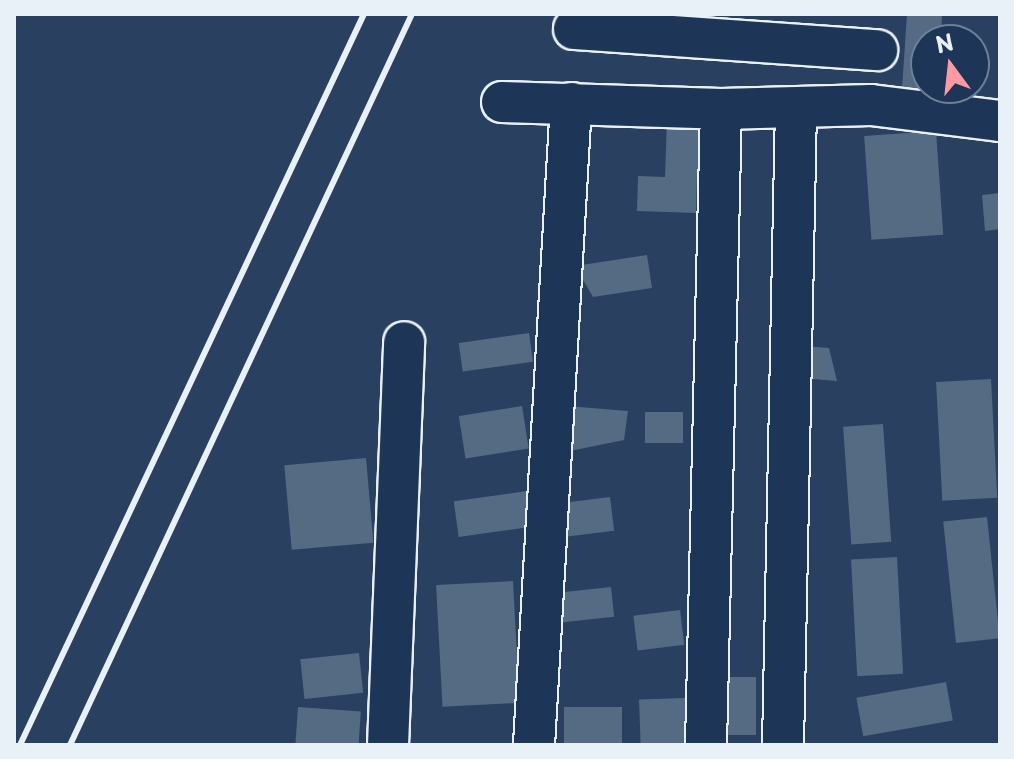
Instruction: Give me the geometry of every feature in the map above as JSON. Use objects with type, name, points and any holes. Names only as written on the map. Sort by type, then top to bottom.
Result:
[{"type":"street","points":[[574,29],[878,32],[871,105]]},
{"type":"street","points":[[502,102],[721,109],[871,105],[1000,121]]},
{"type":"street","points":[[534,745],[571,103]]},
{"type":"street","points":[[783,745],[796,108]]},
{"type":"street","points":[[706,745],[721,109]]},
{"type":"street","points":[[388,745],[404,342]]},
{"type":"building","points":[[907,14],[942,14],[942,24],[910,24],[910,104],[937,106],[901,104]]},
{"type":"building","points":[[942,104],[975,104],[975,109],[942,109]]},
{"type":"building","points":[[667,119],[714,120],[712,174],[697,174],[696,213],[637,211],[638,176],[665,177]]},
{"type":"building","points":[[936,131],[943,235],[871,240],[864,136]]},
{"type":"building","points":[[1000,193],[1000,229],[985,231],[982,195]]},
{"type":"building","points":[[647,255],[652,288],[593,297],[575,266]]},
{"type":"building","points":[[529,333],[533,362],[463,372],[459,343]]},
{"type":"building","points":[[804,346],[829,348],[837,381],[801,378]]},
{"type":"building","points":[[991,379],[997,498],[942,501],[936,382]]},
{"type":"building","points":[[522,406],[529,448],[466,458],[459,416]]},
{"type":"building","points":[[567,406],[628,411],[624,440],[565,452]]},
{"type":"building","points":[[645,412],[683,412],[683,443],[645,443]]},
{"type":"building","points":[[883,424],[891,542],[851,545],[843,427]]},
{"type":"building","points":[[366,458],[373,543],[292,550],[284,465]]},
{"type":"building","points":[[527,491],[532,527],[459,537],[454,501]]},
{"type":"building","points":[[610,497],[614,531],[560,537],[555,504]]},
{"type":"building","points":[[987,517],[1000,638],[956,643],[943,522]]},
{"type":"building","points":[[897,557],[903,674],[857,676],[851,559]]},
{"type":"building","points":[[513,581],[519,703],[442,707],[436,585]]},
{"type":"building","points":[[611,587],[614,617],[553,623],[550,593]]},
{"type":"building","points":[[680,610],[684,645],[638,650],[633,616]]},
{"type":"building","points":[[359,653],[363,693],[305,699],[300,659]]},
{"type":"building","points":[[728,677],[756,677],[756,735],[728,735]]},
{"type":"building","points":[[946,682],[953,720],[863,736],[856,698]]},
{"type":"building","points":[[685,698],[687,745],[641,745],[639,700]]},
{"type":"building","points":[[298,707],[361,711],[358,745],[295,745]]},
{"type":"building","points":[[564,707],[622,707],[622,745],[564,745]]},
{"type":"railway","points":[[20,745],[364,14]]},
{"type":"railway","points":[[70,745],[412,14]]}]
